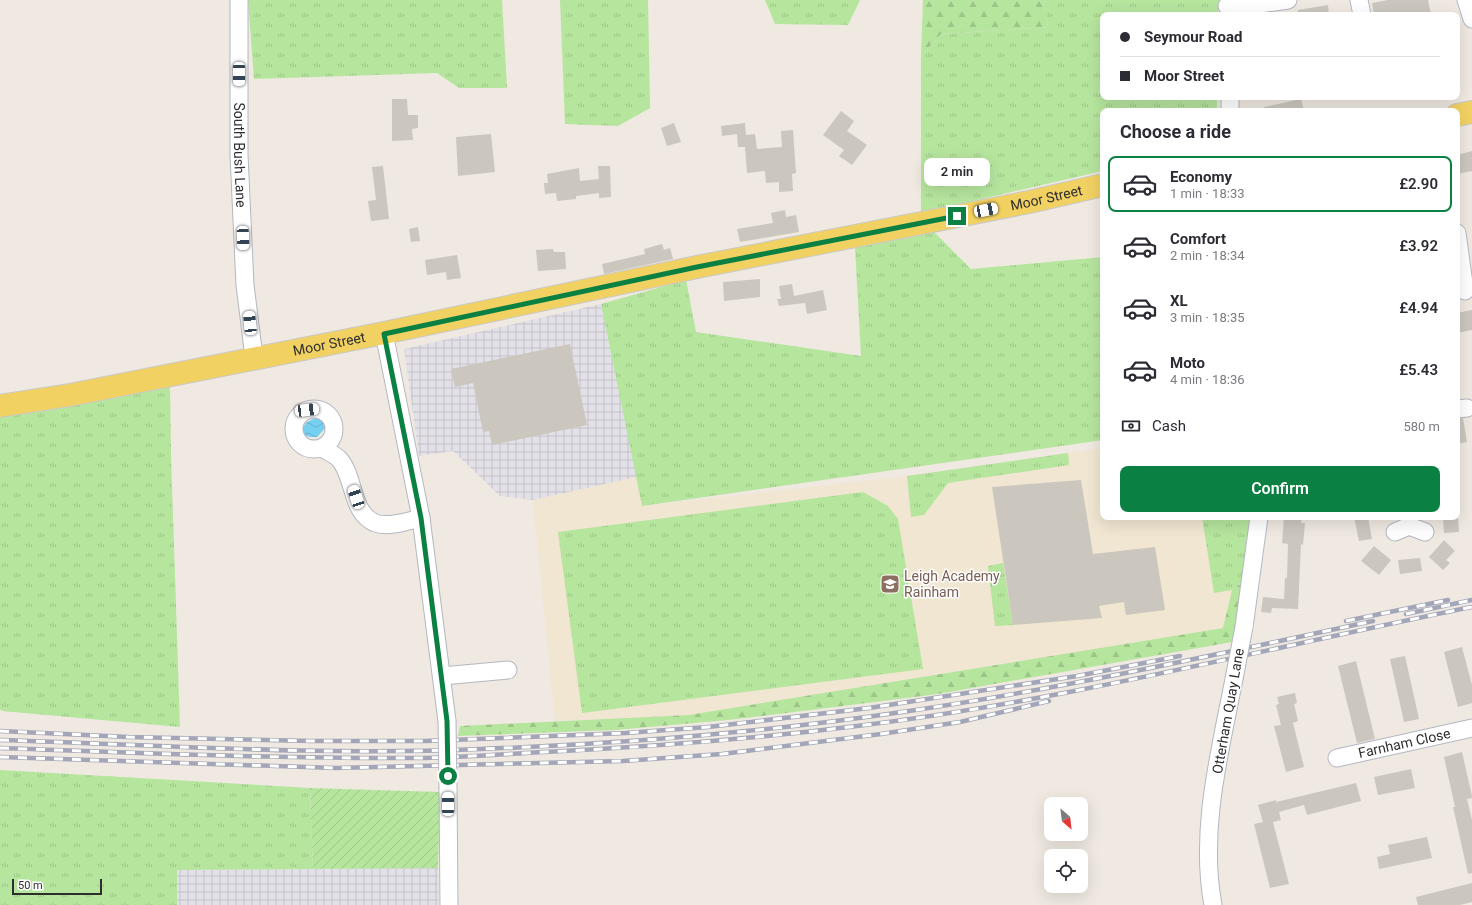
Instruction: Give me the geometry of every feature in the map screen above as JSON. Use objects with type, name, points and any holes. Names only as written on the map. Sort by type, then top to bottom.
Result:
[{"type":"main road","points":[[1460,114],[1472,112]]},
{"type":"main road","name":"Moor Street","points":[[0,406],[70,395],[254,358],[384,334],[697,267],[1021,204],[1100,186]]},
{"type":"street","name":"South Bush Lane","points":[[239,0],[239,155],[245,285],[254,358]]},
{"type":"street","points":[[1227,7],[1288,0]]},
{"type":"street","points":[[1359,0],[1361,12]]},
{"type":"street","points":[[1466,0],[1472,19]]},
{"type":"street","points":[[1460,245],[1467,272],[1465,291]]},
{"type":"street","points":[[384,334],[421,518],[442,676],[447,721],[448,905]]},
{"type":"street","points":[[322,448],[340,460],[348,475],[359,508],[367,517],[376,523],[389,524],[421,518]]},
{"type":"street","name":"Otterham Quay Lane","points":[[1213,905],[1208,874],[1208,834],[1244,627],[1258,520]]},
{"type":"street","points":[[1404,525],[1425,532]]},
{"type":"street","points":[[442,676],[508,670]]},
{"type":"street","name":"Farnham Close","points":[[1337,758],[1472,728]]},
{"type":"shaded area","points":[[601,304],[637,477],[533,500],[500,496],[453,451],[419,456],[404,349]]},
{"type":"shaded area","name":"Leigh Academy Rainham","points":[[1100,448],[1100,520],[1251,520],[1223,628],[689,715],[555,721],[533,500],[637,477],[642,506],[907,476]]},
{"type":"shaded area","points":[[438,868],[439,905],[177,905],[177,870]]},
{"type":"green space","points":[[248,0],[502,0],[507,88],[459,88],[437,73],[254,79]]},
{"type":"green space","points":[[560,0],[648,0],[650,108],[618,126],[565,124]]},
{"type":"green space","points":[[765,0],[860,0],[848,25],[775,24]]},
{"type":"green space","points":[[923,0],[1044,0],[1048,27],[941,34],[921,56]]},
{"type":"green space","points":[[1044,0],[1219,0],[1218,12],[1100,12],[1100,100],[1217,100],[1217,108],[1100,108],[1100,172],[921,213],[921,56],[941,34],[1048,27]]},
{"type":"green space","points":[[934,232],[971,269],[1100,257],[1100,440],[642,506],[601,304],[686,280],[696,332],[861,356],[855,247]]},
{"type":"green space","points":[[170,386],[180,727],[2,711],[0,709],[0,415]]},
{"type":"green space","points":[[1068,453],[1069,465],[948,483],[924,515],[911,517],[907,476]]},
{"type":"green space","points":[[863,492],[888,506],[898,519],[923,669],[582,713],[558,532]]},
{"type":"green space","points":[[1202,520],[1252,520],[1246,579],[1232,590],[1214,593]]},
{"type":"green space","points":[[1003,563],[1013,625],[995,626],[988,566]]},
{"type":"green space","points":[[1246,579],[1238,641],[938,694],[827,708],[728,720],[615,730],[458,736],[460,726],[689,715],[1223,628],[1232,590]]},
{"type":"green space","points":[[0,770],[310,788],[313,869],[177,870],[177,905],[0,905]]},
{"type":"green space","points":[[310,788],[440,792],[438,868],[313,869]]},
{"type":"water","points":[[320,416],[326,419],[327,426],[317,437],[307,436],[301,433],[300,431],[307,422]]},
{"type":"building","points":[[1388,0],[1428,0],[1430,12],[1374,12],[1372,3]]},
{"type":"building","points":[[1328,5],[1329,12],[1298,12],[1298,10]]},
{"type":"building","points":[[392,99],[407,99],[408,115],[418,115],[418,128],[412,129],[413,140],[392,141]]},
{"type":"building","points":[[1301,100],[1303,108],[1264,108]]},
{"type":"building","points":[[841,111],[854,121],[847,131],[867,145],[852,165],[839,156],[844,150],[823,135]]},
{"type":"building","points":[[674,123],[681,142],[667,146],[661,128]]},
{"type":"building","points":[[745,123],[746,135],[755,134],[757,149],[782,147],[781,131],[793,130],[796,173],[792,174],[793,191],[779,192],[779,182],[766,183],[765,171],[747,173],[745,147],[738,147],[737,134],[722,136],[721,126]]},
{"type":"building","points":[[491,134],[495,172],[458,176],[456,137]]},
{"type":"building","points":[[1472,151],[1472,171],[1460,173],[1460,154]]},
{"type":"building","points":[[383,166],[389,219],[371,221],[368,201],[376,200],[372,167]]},
{"type":"building","points":[[598,166],[610,166],[611,197],[599,198],[599,193],[576,196],[576,199],[557,201],[556,193],[545,194],[544,183],[548,183],[547,174],[579,168],[580,181],[599,179]]},
{"type":"building","points":[[785,210],[786,217],[796,215],[799,232],[740,242],[737,229],[773,223],[771,213]]},
{"type":"building","points":[[418,227],[420,241],[411,242],[409,229]]},
{"type":"building","points":[[662,244],[664,250],[670,248],[673,259],[604,274],[602,264],[645,254],[644,249]]},
{"type":"building","points":[[553,249],[554,252],[565,252],[566,269],[538,271],[536,250]]},
{"type":"building","points":[[457,255],[461,278],[447,280],[446,272],[427,275],[425,260]]},
{"type":"building","points":[[760,279],[760,297],[724,301],[723,282]]},
{"type":"building","points":[[792,284],[794,296],[823,290],[827,310],[807,314],[805,303],[779,306],[777,299],[781,299],[779,286]]},
{"type":"building","points":[[1472,310],[1472,330],[1460,332],[1460,312]]},
{"type":"building","points":[[570,344],[587,425],[492,445],[489,431],[483,432],[473,383],[455,387],[451,369]]},
{"type":"building","points":[[1460,418],[1463,418],[1467,442],[1460,443]]},
{"type":"building","name":"Leigh Academy Rainham","points":[[1081,480],[1093,554],[1155,547],[1165,610],[1126,615],[1124,602],[1099,606],[1102,618],[1013,625],[992,487]]},
{"type":"building","points":[[1284,520],[1302,520],[1301,523],[1305,523],[1303,545],[1301,544],[1298,609],[1272,608],[1271,613],[1261,612],[1263,597],[1284,599],[1285,578],[1287,578],[1288,544],[1282,543]]},
{"type":"building","points":[[1355,520],[1369,520],[1372,539],[1359,541]]},
{"type":"building","points":[[1443,520],[1458,520],[1459,532],[1444,533]]},
{"type":"building","points":[[1444,540],[1455,551],[1446,560],[1450,563],[1443,570],[1429,557]]},
{"type":"building","points":[[1374,546],[1391,560],[1379,575],[1361,561]]},
{"type":"building","points":[[1420,558],[1422,571],[1400,574],[1398,560]]},
{"type":"building","points":[[1462,647],[1472,685],[1472,703],[1458,707],[1444,652]]},
{"type":"building","points":[[1405,656],[1419,719],[1404,722],[1390,659]]},
{"type":"building","points":[[1356,661],[1375,739],[1357,743],[1338,666]]},
{"type":"building","points":[[1295,693],[1297,703],[1294,704],[1298,721],[1293,723],[1304,767],[1286,772],[1274,726],[1281,725],[1276,705],[1279,704],[1277,697]]},
{"type":"building","points":[[1462,752],[1472,796],[1472,798],[1467,799],[1472,820],[1472,873],[1468,874],[1453,807],[1455,807],[1444,757]]},
{"type":"building","points":[[1411,769],[1415,788],[1378,795],[1374,777]]},
{"type":"building","points":[[1356,783],[1361,801],[1307,815],[1304,805],[1279,812],[1281,820],[1273,822],[1289,884],[1270,888],[1254,824],[1263,822],[1258,805]]},
{"type":"building","points":[[1427,837],[1432,858],[1379,869],[1377,857],[1390,854],[1388,845]]},
{"type":"building","points":[[1472,883],[1472,902],[1460,905],[1418,905],[1416,897]]},
{"type":"railway","points":[[1346,621],[1448,600]]},
{"type":"railway","points":[[1406,614],[1472,600]]},
{"type":"railway","points":[[0,748],[266,757],[425,758],[623,748],[740,739],[857,726],[1012,703],[1472,607]]},
{"type":"railway","points":[[0,740],[300,751],[420,751],[534,747],[695,736],[802,725],[909,711],[1026,692],[1142,670],[1373,621]]},
{"type":"railway","points":[[0,731],[128,737],[311,741],[426,741],[626,733],[708,727],[869,708],[1077,676],[1180,656]]},
{"type":"railway","points":[[0,757],[336,768],[623,761],[722,754],[881,734],[960,722],[1049,701]]},
{"type":"place","name":"Leigh Academy Rainham","points":[[890,584]]},
{"type":"route","points":[[448,776],[447,721],[421,518],[384,334],[697,267],[957,216]]}]
